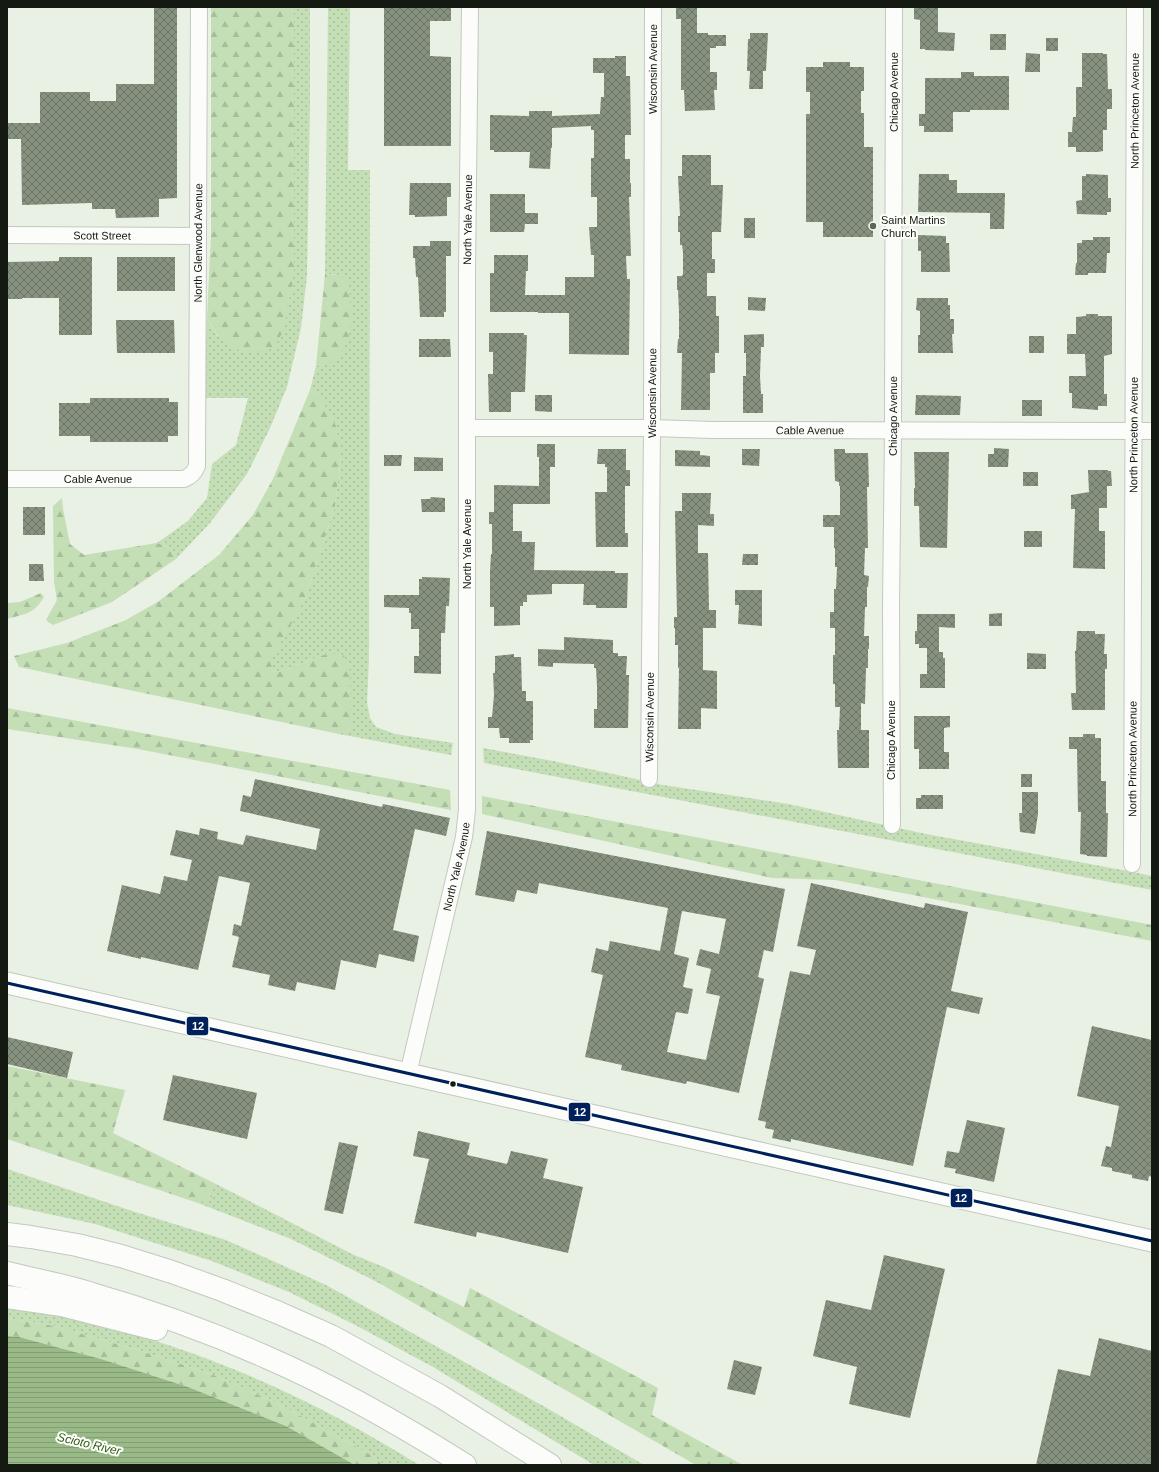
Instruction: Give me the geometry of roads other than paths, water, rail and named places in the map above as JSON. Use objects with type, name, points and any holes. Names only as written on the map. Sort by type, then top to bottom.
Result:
[{"type":"highway","points":[[7,1230],[31,1237]]},
{"type":"highway","points":[[7,1234],[78,1245],[121,1256],[222,1290],[279,1313],[331,1336],[440,1396],[550,1465]]},
{"type":"highway","points":[[7,1273],[91,1293],[180,1322],[266,1357],[359,1403],[465,1465]]},
{"type":"highway","points":[[7,1297],[62,1305],[266,1357]]},
{"type":"main road","points":[[7,983],[1152,1241]]},
{"type":"street","name":"North Glenwood Avenue","points":[[189,477],[197,466],[199,7]]},
{"type":"street","name":"North Yale Avenue","points":[[408,1074],[464,837],[468,810],[468,264],[470,7]]},
{"type":"street","name":"Wisconsin Avenue","points":[[649,779],[653,7]]},
{"type":"street","name":"Chicago Avenue","points":[[892,825],[891,607],[894,7]]},
{"type":"street","name":"North Princeton Avenue","points":[[1132,864],[1135,7]]},
{"type":"street","name":"Scott Street","points":[[7,235],[197,236]]},
{"type":"street","name":"Cable Avenue","points":[[468,428],[1152,431]]},
{"type":"street","name":"Cable Avenue","points":[[7,479],[184,479],[189,477]]},
{"type":"water","name":"Scioto River","points":[[7,1336],[19,1337],[101,1359],[188,1387],[286,1426],[355,1465],[7,1465]]},
{"type":"place","name":"Saint Martins Church","points":[[873,226]]}]
